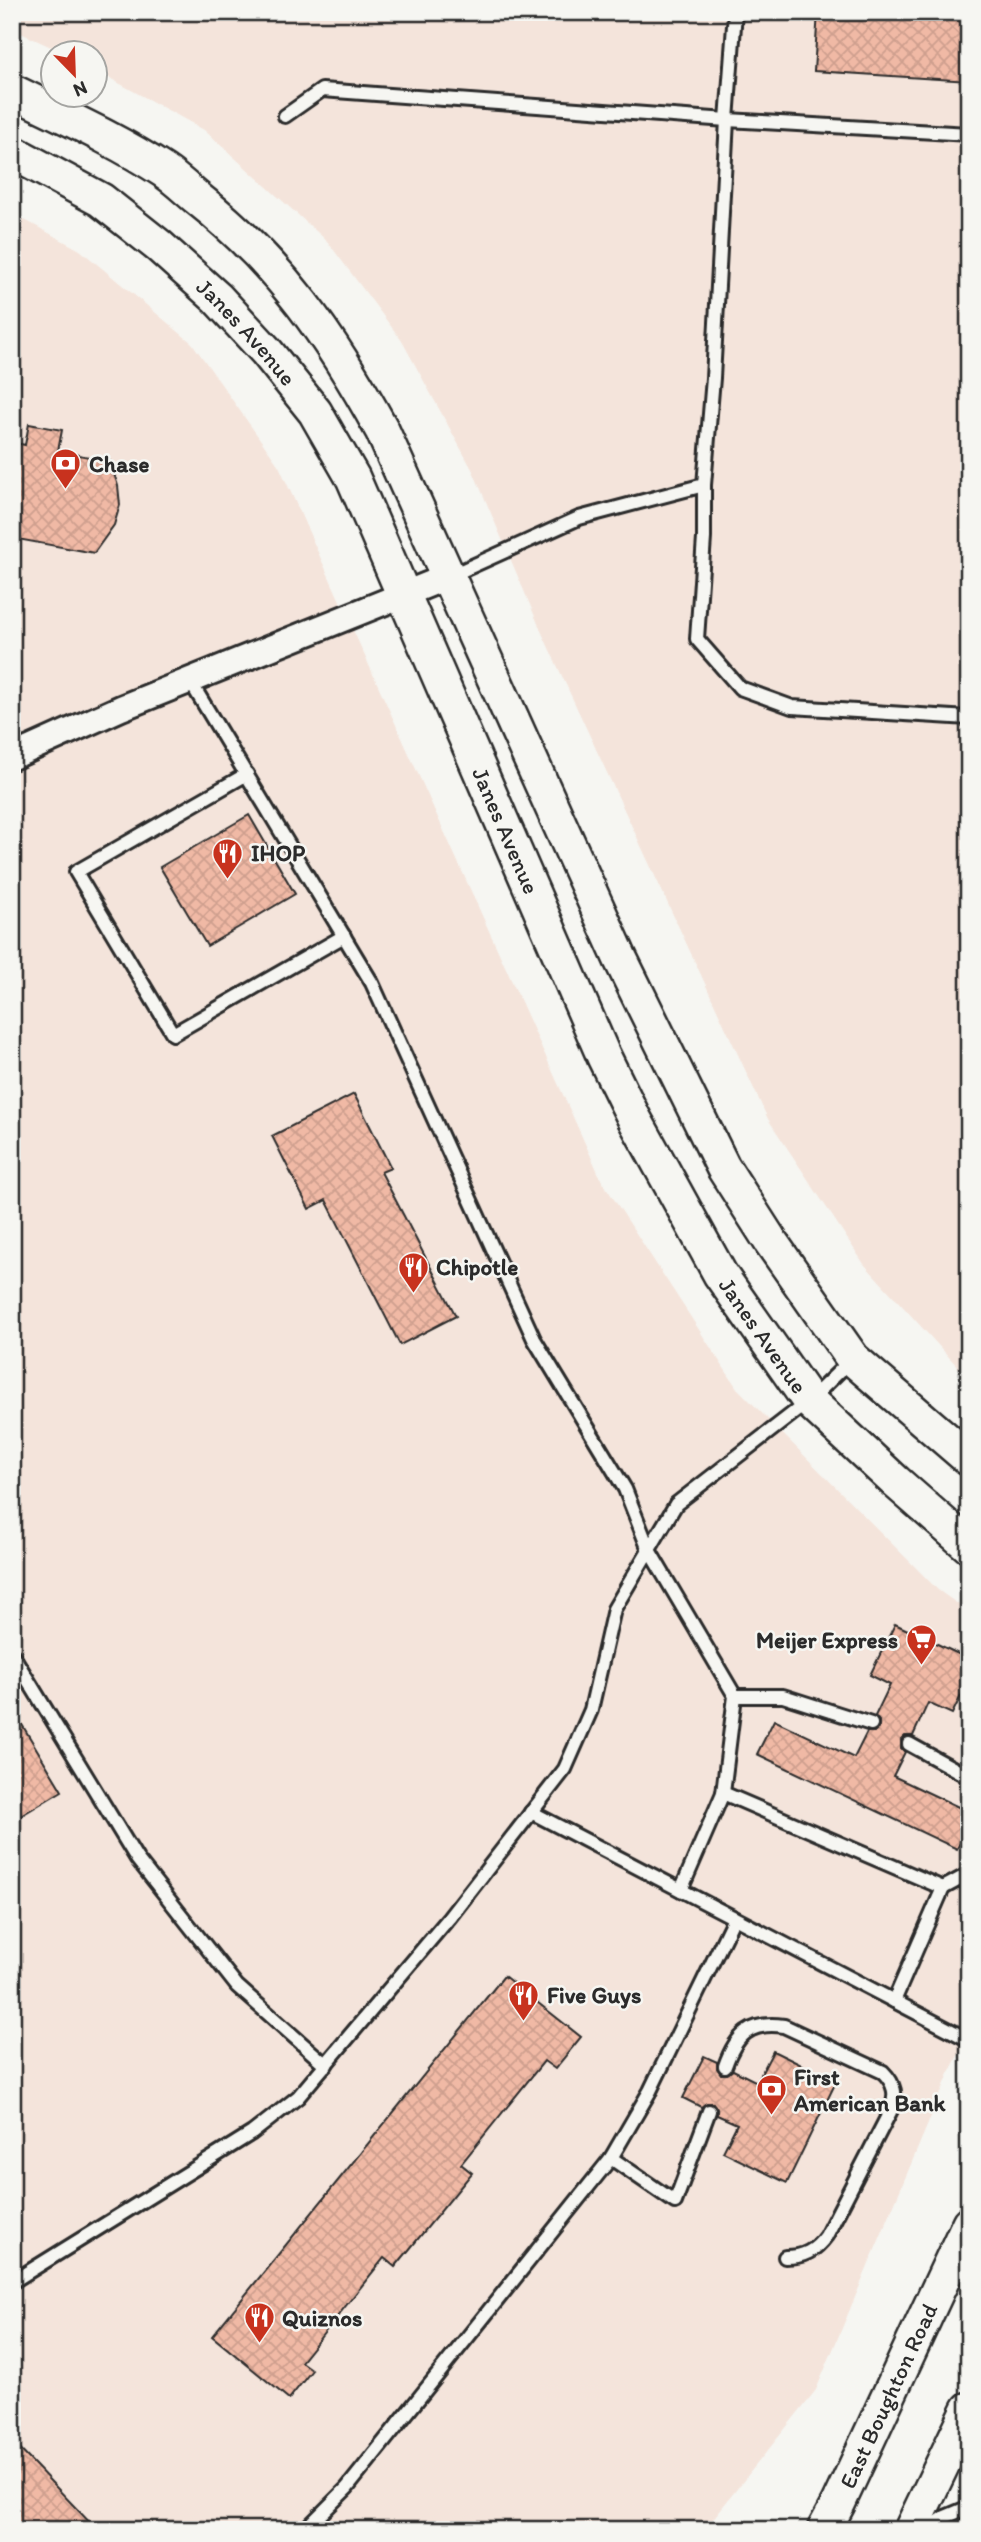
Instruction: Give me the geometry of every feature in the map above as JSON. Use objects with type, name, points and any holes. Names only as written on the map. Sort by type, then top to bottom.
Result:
[{"type":"street","points":[[12,91],[93,131],[164,171],[224,219],[276,270],[320,326],[382,430],[621,958],[723,1167],[771,1242],[853,1359],[969,1459]]},
{"type":"street","name":"Janes Avenue","points":[[12,152],[101,200],[159,246],[217,298],[266,351],[315,412],[353,478],[604,1057],[634,1118],[720,1275],[809,1401],[969,1546]]},
{"type":"street","points":[[12,757],[121,708],[447,577]]},
{"type":"street","name":"East Boughton Road","points":[[824,2530],[969,2223]]},
{"type":"street","points":[[911,2530],[969,2409]]},
{"type":"lane","points":[[735,12],[704,485],[704,538],[697,639],[740,688],[792,707],[969,718]]},
{"type":"lane","points":[[285,116],[322,90],[727,120],[969,134]]},
{"type":"lane","points":[[447,577],[579,518],[704,485]]},
{"type":"lane","points":[[190,681],[372,983],[534,1339],[625,1489],[649,1550],[735,1696],[723,1793],[681,1890]]},
{"type":"lane","points":[[247,774],[76,872],[90,896],[173,1034],[344,936]]},
{"type":"lane","points":[[12,2282],[252,2133],[298,2098],[449,1918],[565,1769],[591,1710],[614,1609],[676,1504],[809,1401],[853,1359]]},
{"type":"lane","points":[[12,1654],[137,1859],[237,1986],[326,2065]]},
{"type":"lane","points":[[735,1696],[783,1696],[871,1724]]},
{"type":"lane","points":[[909,1744],[969,1777]]},
{"type":"lane","points":[[723,1793],[943,1888]]},
{"type":"lane","points":[[531,1812],[969,2040]]},
{"type":"lane","points":[[894,2001],[943,1888],[969,1874]]},
{"type":"lane","points":[[305,2530],[347,2488],[611,2158],[650,2091],[734,1918]]},
{"type":"lane","points":[[725,2066],[737,2041],[746,2032],[771,2024],[784,2026],[883,2073],[893,2085],[895,2094],[891,2110],[826,2236],[819,2246],[809,2253],[785,2257]]},
{"type":"lane","points":[[611,2158],[675,2202],[709,2111]]},
{"type":"lane","points":[[927,2530],[945,2516],[969,2507]]},
{"type":"shaded area","points":[[12,12],[969,12],[969,1379],[864,1264],[768,1119],[542,633],[473,471],[402,341],[327,241],[204,130],[108,77],[108,38],[38,38],[38,41],[12,29]]},
{"type":"shaded area","points":[[12,213],[80,250],[192,343],[279,466],[602,1181],[737,1388],[938,1590],[969,1612],[969,2035],[951,2069],[816,2390],[704,2530],[12,2530]]},
{"type":"building","points":[[818,12],[969,12],[969,81],[814,71]]},
{"type":"building","name":"Chase","points":[[29,424],[62,430],[58,451],[110,461],[118,486],[120,505],[114,525],[94,553],[12,538],[12,462],[16,443],[25,445]]},
{"type":"building","name":"IHOP","points":[[249,815],[295,894],[207,946],[160,867]]},
{"type":"building","points":[[354,1094],[391,1168],[381,1172],[456,1316],[400,1345],[326,1200],[309,1209],[272,1136]]},
{"type":"building","points":[[895,1624],[969,1659],[969,1680],[952,1714],[928,1703],[913,1736],[905,1736],[901,1740],[901,1748],[905,1752],[893,1776],[969,1812],[969,1824],[957,1849],[757,1754],[774,1720],[854,1758],[867,1732],[874,1732],[879,1726],[875,1716],[890,1685],[870,1675]]},
{"type":"building","points":[[12,1708],[62,1791],[12,1821]]},
{"type":"building","points":[[504,1976],[581,2037],[555,2069],[544,2061],[461,2164],[472,2173],[395,2267],[384,2258],[301,2362],[312,2370],[289,2399],[212,2336]]},
{"type":"building","name":"First American Bank","points":[[773,2051],[836,2082],[787,2183],[723,2152],[737,2124],[717,2115],[713,2103],[701,2107],[683,2098],[704,2056],[717,2062],[721,2074],[733,2070],[757,2082]]},
{"type":"building","points":[[12,2441],[97,2530],[12,2530]]},
{"type":"place","name":"Chase","points":[[66,491]]},
{"type":"place","name":"IHOP","points":[[228,880]]},
{"type":"place","name":"Chipotle","points":[[413,1294]]},
{"type":"place","name":"Meijer Express","points":[[921,1667]]},
{"type":"place","name":"Five Guys","points":[[524,2022]]},
{"type":"place","name":"First American Bank","points":[[771,2117]]},
{"type":"place","name":"Quiznos","points":[[259,2345]]}]
